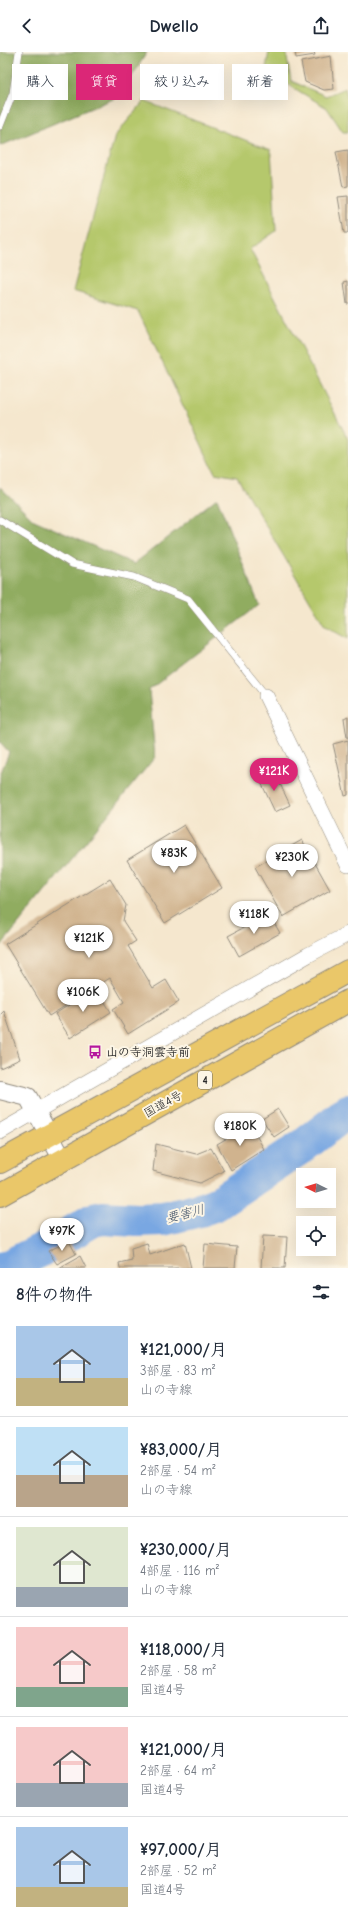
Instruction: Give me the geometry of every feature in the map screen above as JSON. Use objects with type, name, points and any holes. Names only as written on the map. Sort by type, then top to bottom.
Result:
[{"type":"highway","name":"4","points":[[0,1162],[348,971]]},
{"type":"highway","name":"国道4号","points":[[0,1195],[348,1001]]},
{"type":"street","points":[[266,696],[348,865]]},
{"type":"street","points":[[0,1132],[308,955],[348,934]]},
{"type":"street","points":[[0,1090],[28,1097],[63,1160]]},
{"type":"lane","points":[[0,126],[13,93],[19,52]]},
{"type":"lane","points":[[0,520],[72,564],[134,577],[188,599],[266,696]]},
{"type":"green space","points":[[0,52],[147,52],[132,76],[132,64],[76,64],[76,100],[110,100],[0,146]]},
{"type":"green space","points":[[269,52],[286,52],[291,81],[326,96],[345,88],[348,100],[348,132],[343,132],[327,108],[288,84],[288,64],[267,64]]},
{"type":"green space","points":[[144,101],[271,150],[276,231],[250,249],[348,439],[348,639],[325,626],[237,477],[215,473],[138,311],[73,291],[115,136]]},
{"type":"green space","points":[[0,487],[34,520],[134,564],[217,498],[259,605],[149,690],[155,757],[0,947],[0,775],[9,752],[0,742]]},
{"type":"building","points":[[295,52],[314,52],[315,55],[296,58]]},
{"type":"building","points":[[331,56],[334,89],[324,90],[305,82],[301,62]]},
{"type":"building","points":[[348,150],[348,186],[343,187],[336,152]]},
{"type":"building","points":[[348,196],[348,233],[344,233],[338,197]]},
{"type":"building","points":[[348,281],[348,304],[347,304],[344,282]]},
{"type":"building","points":[[348,716],[348,738],[347,738],[344,718]]},
{"type":"building","points":[[348,740],[348,795],[345,796],[333,744]]},
{"type":"building","points":[[274,771],[290,805],[275,812],[259,778]]},
{"type":"building","points":[[184,825],[222,888],[165,923],[127,860]]},
{"type":"building","points":[[302,840],[330,890],[283,917],[255,867]]},
{"type":"building","points":[[110,879],[126,905],[123,921],[136,941],[128,946],[153,988],[166,980],[179,1002],[128,1034],[113,1009],[124,1002],[110,978],[49,1016],[5,944]]},
{"type":"building","points":[[269,914],[280,933],[239,956],[228,936]]},
{"type":"building","points":[[96,988],[111,1012],[70,1038],[55,1014]]},
{"type":"building","points":[[4,1011],[20,1059],[0,1068],[0,1015]]},
{"type":"building","points":[[278,1109],[289,1127],[274,1137],[262,1119]]},
{"type":"building","points":[[250,1125],[264,1149],[231,1170],[217,1144]]},
{"type":"building","points":[[156,1144],[196,1154],[211,1148],[224,1171],[200,1183],[153,1171]]},
{"type":"building","points":[[263,1236],[287,1237],[285,1268],[261,1268]]},
{"type":"building","points":[[69,1241],[76,1254],[57,1264],[48,1251]]},
{"type":"building","points":[[147,1243],[150,1255],[185,1243],[191,1268],[120,1268],[119,1263],[132,1260],[131,1248]]},
{"type":"building","points":[[205,1244],[237,1247],[235,1268],[203,1268]]},
{"type":"building","points":[[80,1256],[86,1268],[59,1268]]},
{"type":"waterway","name":"要害川","points":[[5,1268],[49,1246],[93,1220],[103,1218],[137,1220],[163,1219],[200,1210],[216,1204],[303,1146],[348,1111]]},
{"type":"place","name":"山の寺洞雲寺前","points":[[95,1052]]}]
